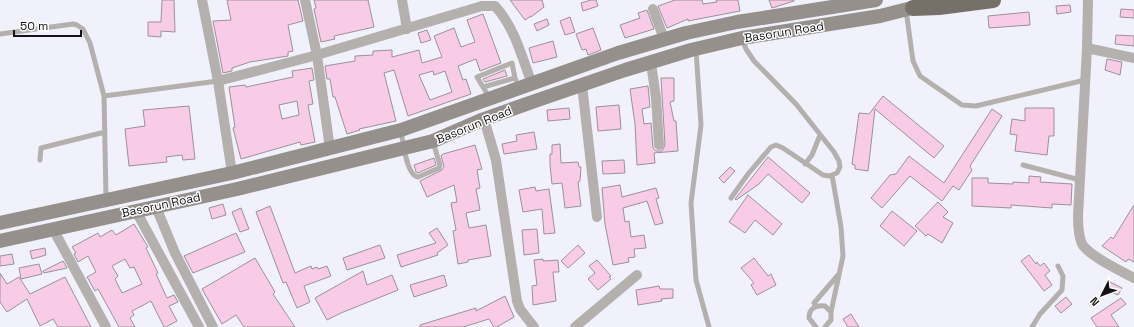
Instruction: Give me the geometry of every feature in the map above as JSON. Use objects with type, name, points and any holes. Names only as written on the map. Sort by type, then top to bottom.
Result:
[{"type":"highway","points":[[910,8],[939,7],[992,0]]},
{"type":"main road","name":"Basorun Road","points":[[0,223],[232,173],[401,130],[486,93],[664,39],[737,22],[876,0]]},
{"type":"main road","name":"Basorun Road","points":[[0,241],[237,189],[433,142],[484,119],[625,70],[696,49],[742,38],[880,16],[945,0]]},
{"type":"main road","points":[[618,53],[625,70]]},
{"type":"street","points":[[202,0],[218,81],[232,173]]},
{"type":"street","points":[[304,0],[317,55],[330,149]]},
{"type":"street","points":[[402,0],[407,29]]},
{"type":"street","points":[[1088,0],[1086,80],[1078,216],[1079,236],[1082,245],[1092,254],[1134,278]]},
{"type":"street","points":[[218,81],[317,55],[482,6],[495,6],[503,15],[510,27],[522,83]]},
{"type":"street","points":[[654,9],[664,39]]},
{"type":"street","points":[[1087,48],[1134,58]]},
{"type":"street","points":[[651,63],[656,98],[659,144]]},
{"type":"street","points":[[582,85],[597,217]]},
{"type":"street","points":[[484,119],[496,160],[517,301],[520,309],[534,327]]},
{"type":"street","points":[[156,207],[175,254],[214,327]]},
{"type":"street","points":[[136,211],[199,327]]},
{"type":"street","points":[[53,229],[106,327]]},
{"type":"street","points":[[576,327],[637,275]]},
{"type":"lane","points":[[910,8],[914,61],[920,76],[962,105],[976,106],[1086,80]]},
{"type":"lane","points":[[0,34],[72,24],[81,27],[90,43],[104,96],[106,199]]},
{"type":"lane","points":[[731,198],[748,174],[771,148],[776,145],[823,176],[836,173],[840,167],[839,162],[796,104],[754,60],[746,49],[742,38]]},
{"type":"lane","points":[[696,49],[701,125],[691,203],[696,280],[709,327]]},
{"type":"lane","points":[[486,93],[477,77],[512,63],[522,83]]},
{"type":"lane","points":[[104,96],[218,81]]},
{"type":"lane","points":[[401,130],[411,173],[418,177],[439,168],[440,165],[433,142]]},
{"type":"lane","points":[[40,160],[41,148],[105,132]]},
{"type":"lane","points":[[805,164],[812,155],[820,135]]},
{"type":"lane","points":[[1023,165],[1080,180]]},
{"type":"lane","points":[[825,327],[831,320],[831,312],[842,264],[843,242],[832,175]]},
{"type":"lane","points":[[1032,327],[1040,314],[1062,290],[1063,276],[1058,266]]},
{"type":"lane","points":[[816,327],[810,322],[809,314],[816,306],[814,303],[839,273]]},
{"type":"lane","points":[[816,306],[825,306],[831,312]]},
{"type":"building","points":[[162,0],[174,0],[175,32],[161,31],[161,37],[148,36],[148,22],[161,22]]},
{"type":"building","points":[[227,0],[298,0],[303,21],[288,25],[293,51],[288,52],[288,56],[250,62],[232,68],[232,71],[223,73],[213,21],[231,20]]},
{"type":"building","points":[[314,0],[368,0],[374,27],[334,36],[335,39],[321,42],[314,9],[316,8]]},
{"type":"building","points":[[510,0],[542,0],[544,7],[525,20]]},
{"type":"building","points":[[596,0],[598,6],[583,11],[581,3]]},
{"type":"building","points":[[675,0],[702,0],[703,4],[717,2],[716,0],[738,0],[740,11],[688,21],[688,19],[667,28],[658,6]]},
{"type":"building","points":[[769,0],[794,0],[794,1],[772,8]]},
{"type":"building","points":[[1070,5],[1071,12],[1057,14],[1056,6]]},
{"type":"building","points":[[1121,9],[1134,10],[1134,18],[1120,17]]},
{"type":"building","points":[[647,10],[654,29],[625,38],[620,25],[640,18],[638,13]]},
{"type":"building","points":[[1029,12],[1030,25],[989,28],[988,16]]},
{"type":"building","points":[[483,14],[501,63],[480,71],[476,59],[458,66],[463,80],[466,79],[471,94],[408,116],[394,70],[384,73],[396,121],[359,129],[360,130],[347,134],[335,97],[333,97],[330,79],[327,79],[325,66],[355,61],[355,56],[373,55],[373,51],[392,50],[392,57],[419,50],[422,63],[442,57],[434,36],[454,28],[461,47],[475,42],[467,20]],"holes":[[[433,71],[434,75],[445,71],[452,92],[430,100],[419,75]]]},
{"type":"building","points":[[570,17],[575,32],[565,35],[560,21]]},
{"type":"building","points":[[547,19],[549,25],[537,31],[534,24]]},
{"type":"building","points":[[593,28],[601,50],[588,55],[586,49],[582,50],[576,34]]},
{"type":"building","points":[[427,30],[431,40],[421,43],[418,33]]},
{"type":"building","points":[[1116,35],[1134,36],[1134,46],[1115,44]]},
{"type":"building","points":[[553,41],[557,57],[533,63],[529,48]]},
{"type":"building","points":[[1107,59],[1122,62],[1120,75],[1105,70]]},
{"type":"building","points":[[312,68],[314,80],[309,81],[313,104],[308,105],[315,142],[301,145],[300,142],[241,159],[233,128],[235,127],[229,87],[245,85],[246,87],[293,77],[292,71]],"holes":[[[297,101],[299,115],[282,119],[279,105]]]},
{"type":"building","points":[[505,70],[507,76],[485,82],[483,79]]},
{"type":"building","points":[[661,78],[674,78],[674,101],[670,102],[674,121],[676,121],[678,151],[654,153],[655,163],[637,165],[635,124],[630,89],[648,86],[650,107],[642,109],[644,124],[651,123],[653,148],[656,151],[662,151],[665,145]]},
{"type":"building","points":[[883,96],[944,146],[934,158],[875,109],[868,171],[855,169],[855,165],[852,164],[859,113],[869,114]]},
{"type":"building","points":[[619,105],[621,129],[598,131],[596,107]]},
{"type":"building","points":[[189,106],[195,159],[183,160],[182,155],[166,157],[167,162],[129,166],[125,129],[145,126],[143,110]]},
{"type":"building","points":[[569,108],[570,119],[548,121],[547,110]]},
{"type":"building","points":[[1025,108],[1054,108],[1054,136],[1049,136],[1047,155],[1015,151],[1017,135],[1010,134],[1012,119],[1025,121]]},
{"type":"building","points":[[992,109],[1002,116],[970,166],[972,170],[959,190],[953,186],[942,201],[910,176],[882,208],[871,198],[890,175],[896,174],[909,156],[944,183]]},
{"type":"building","points":[[534,132],[537,149],[504,154],[502,144],[517,141],[516,135]]},
{"type":"building","points":[[560,144],[561,163],[578,162],[579,167],[581,167],[580,181],[578,182],[581,206],[565,208],[562,183],[552,184],[550,154],[552,154],[552,145]]},
{"type":"building","points":[[475,145],[482,169],[477,170],[480,188],[476,189],[480,210],[466,213],[469,228],[486,225],[491,256],[468,260],[468,262],[458,264],[453,231],[456,230],[451,203],[457,202],[454,185],[427,197],[420,181],[442,170],[444,166],[441,156],[443,154]]},
{"type":"building","points":[[768,157],[810,193],[802,203],[768,174],[759,184],[736,200],[735,199]]},
{"type":"building","points":[[434,158],[436,165],[418,173],[416,172],[414,165]]},
{"type":"building","points":[[624,160],[625,173],[603,174],[602,161]]},
{"type":"building","points":[[730,167],[735,171],[724,183],[719,178]]},
{"type":"building","points":[[1029,176],[1041,177],[1040,182],[1072,184],[1071,205],[1052,204],[1052,208],[1011,205],[1011,208],[972,206],[972,178],[988,178],[988,183],[1013,184],[1013,182],[1029,183]]},
{"type":"building","points":[[620,185],[622,197],[656,188],[659,198],[656,199],[663,223],[655,225],[647,201],[623,208],[625,222],[629,221],[631,237],[644,235],[646,248],[634,249],[635,257],[628,258],[629,262],[613,265],[605,224],[602,188]]},
{"type":"building","points":[[535,187],[536,191],[549,189],[555,233],[544,234],[542,209],[523,212],[519,190]]},
{"type":"building","points":[[748,195],[782,224],[773,235],[755,220],[745,233],[729,222]]},
{"type":"building","points":[[938,202],[948,212],[943,217],[953,223],[942,243],[928,234],[926,236],[915,226]]},
{"type":"building","points":[[223,204],[226,215],[212,219],[209,208]]},
{"type":"building","points":[[1134,205],[1134,262],[1128,259],[1126,262],[1102,246],[1111,237],[1113,239]]},
{"type":"building","points":[[270,206],[295,273],[311,266],[312,269],[317,267],[318,269],[327,266],[331,276],[304,286],[310,302],[297,308],[286,282],[283,283],[256,212]]},
{"type":"building","points":[[241,208],[249,229],[240,232],[232,212]]},
{"type":"building","points":[[892,211],[917,231],[904,246],[880,226]]},
{"type":"building","points":[[134,224],[148,247],[146,248],[158,273],[156,274],[167,298],[174,295],[178,302],[169,306],[177,321],[164,327],[151,301],[132,311],[134,315],[130,318],[135,327],[119,327],[98,289],[95,291],[87,277],[96,272],[88,256],[78,262],[74,254],[76,253],[72,247],[98,233],[100,237],[112,230],[116,235]],"holes":[[[125,259],[130,268],[134,267],[142,284],[122,293],[115,279],[118,276],[112,266]]]},
{"type":"building","points":[[437,228],[448,245],[437,253],[438,255],[401,267],[397,255],[436,243],[429,233]]},
{"type":"building","points":[[537,229],[539,253],[524,255],[522,230]]},
{"type":"building","points":[[236,233],[245,252],[193,273],[184,256]]},
{"type":"building","points":[[380,245],[385,258],[347,270],[343,258]]},
{"type":"building","points":[[578,245],[585,253],[568,268],[561,261]]},
{"type":"building","points":[[45,248],[46,255],[32,259],[30,251]]},
{"type":"building","points":[[12,254],[14,264],[0,266],[0,256]]},
{"type":"building","points":[[1029,255],[1036,264],[1037,262],[1040,266],[1044,263],[1050,271],[1045,275],[1052,285],[1044,291],[1021,261]]},
{"type":"building","points":[[255,258],[275,292],[273,294],[295,327],[244,327],[236,315],[222,324],[202,289]]},
{"type":"building","points":[[754,258],[768,276],[771,274],[776,285],[757,295],[751,285],[754,283],[741,268]]},
{"type":"building","points":[[543,259],[543,261],[558,260],[559,272],[553,272],[556,301],[533,305],[532,286],[537,285],[534,260]]},
{"type":"building","points":[[597,260],[611,276],[609,277],[611,279],[598,290],[588,279],[595,273],[589,266]]},
{"type":"building","points":[[63,261],[67,268],[44,273],[43,271]]},
{"type":"building","points":[[39,264],[42,274],[21,279],[19,268]]},
{"type":"building","points":[[363,271],[367,285],[392,275],[398,290],[327,320],[315,298]]},
{"type":"building","points":[[0,273],[7,284],[19,277],[30,294],[65,277],[91,327],[58,327],[53,319],[40,326],[27,299],[7,312],[0,302]]},
{"type":"building","points":[[444,275],[447,286],[414,297],[410,285]]},
{"type":"building","points":[[1108,281],[1122,288],[1118,295],[1104,289]]},
{"type":"building","points":[[659,286],[660,289],[673,289],[673,298],[661,299],[662,301],[638,305],[636,290]]},
{"type":"building","points":[[505,296],[514,317],[497,327],[494,327],[489,319],[463,327],[420,327],[420,325],[476,308],[476,311]]},
{"type":"building","points":[[1066,297],[1072,304],[1061,313],[1055,306]]},
{"type":"building","points":[[1121,298],[1126,304],[1111,315],[1119,327],[1097,327],[1091,318]]},
{"type":"building","points":[[851,314],[859,327],[848,327],[843,319]]}]
